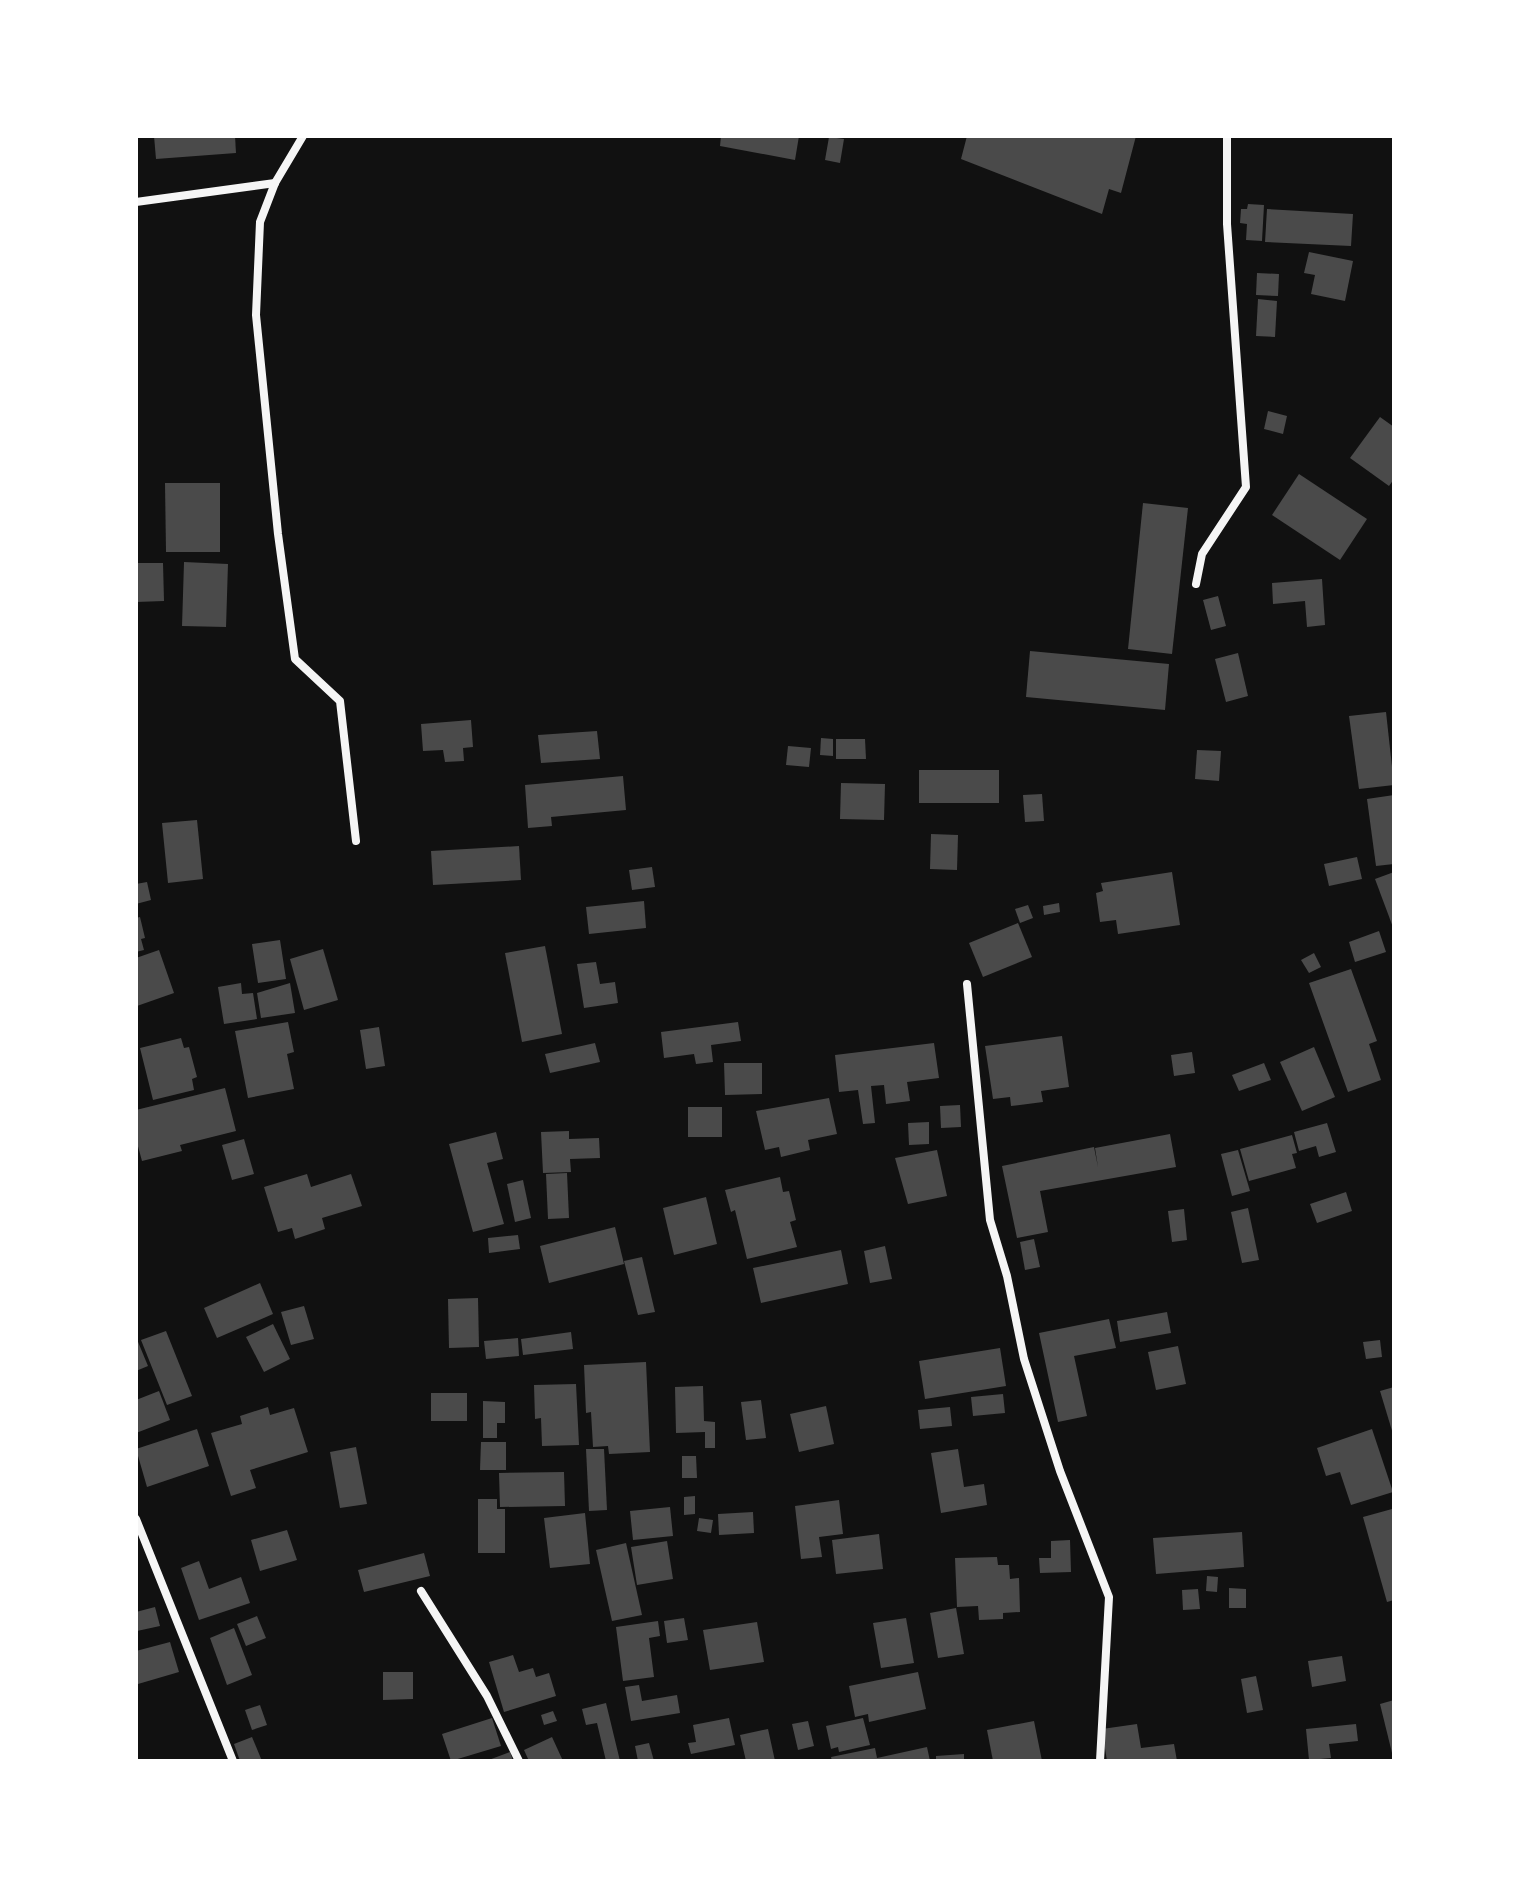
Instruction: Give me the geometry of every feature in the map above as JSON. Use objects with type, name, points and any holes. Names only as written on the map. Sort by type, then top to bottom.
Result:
[{"type":"street","points":[[303,136],[275,183],[260,222],[256,315],[278,534],[295,659],[340,701],[356,841]]},
{"type":"street","points":[[1196,584],[1202,554],[1246,487],[1227,224],[1227,136]]},
{"type":"street","points":[[136,202],[275,183]]},
{"type":"street","points":[[967,984],[990,1220],[1007,1276],[1024,1359],[1060,1471],[1109,1597],[1100,1761]]},
{"type":"street","points":[[136,1519],[233,1761]]},
{"type":"street","points":[[421,1591],[487,1696],[519,1761]]},
{"type":"building","points":[[154,136],[235,136],[236,153],[156,159]]},
{"type":"building","points":[[721,136],[799,136],[795,160],[720,146]]},
{"type":"building","points":[[967,136],[1136,136],[1121,193],[1109,189],[1102,214],[961,159]]},
{"type":"building","points":[[829,137],[844,139],[840,163],[825,160]]},
{"type":"building","points":[[1248,204],[1264,205],[1262,241],[1246,240],[1247,224],[1240,223],[1241,209],[1247,209]]},
{"type":"building","points":[[1267,209],[1353,214],[1351,246],[1265,242]]},
{"type":"building","points":[[1309,252],[1353,261],[1345,301],[1311,294],[1315,275],[1304,273]]},
{"type":"building","points":[[1257,273],[1279,274],[1278,296],[1256,295]]},
{"type":"building","points":[[1258,299],[1277,301],[1275,337],[1256,336]]},
{"type":"building","points":[[1268,411],[1287,416],[1283,434],[1264,429]]},
{"type":"building","points":[[1380,417],[1394,427],[1394,479],[1389,486],[1350,458]]},
{"type":"building","points":[[1299,474],[1367,519],[1340,560],[1272,515]]},
{"type":"building","points":[[165,483],[220,483],[220,552],[166,552]]},
{"type":"building","points":[[1143,503],[1188,508],[1172,654],[1128,649]]},
{"type":"building","points":[[184,562],[228,564],[226,627],[182,626]]},
{"type":"building","points":[[136,563],[163,563],[164,601],[136,602]]},
{"type":"building","points":[[1322,579],[1325,625],[1307,627],[1305,601],[1273,604],[1272,583]]},
{"type":"building","points":[[1218,596],[1226,626],[1211,630],[1203,600]]},
{"type":"building","points":[[1030,651],[1169,664],[1165,710],[1026,697]]},
{"type":"building","points":[[1238,653],[1248,696],[1226,702],[1215,659]]},
{"type":"building","points":[[1386,712],[1394,785],[1359,789],[1349,716]]},
{"type":"building","points":[[471,720],[473,747],[463,748],[464,761],[445,762],[443,750],[423,751],[421,724]]},
{"type":"building","points":[[597,731],[600,759],[541,763],[538,735]]},
{"type":"building","points":[[821,738],[833,739],[833,756],[820,755]]},
{"type":"building","points":[[836,739],[865,739],[866,759],[836,759]]},
{"type":"building","points":[[788,746],[811,748],[809,767],[786,765]]},
{"type":"building","points":[[1197,750],[1221,751],[1219,781],[1195,779]]},
{"type":"building","points":[[919,770],[999,770],[999,803],[919,803]]},
{"type":"building","points":[[623,776],[626,810],[551,817],[552,826],[528,828],[525,785]]},
{"type":"building","points":[[841,783],[885,784],[884,820],[840,819]]},
{"type":"building","points":[[1042,794],[1044,821],[1025,822],[1023,795]]},
{"type":"building","points":[[1394,795],[1394,864],[1376,866],[1367,799]]},
{"type":"building","points":[[197,820],[203,879],[168,883],[162,823]]},
{"type":"building","points":[[931,834],[958,835],[957,870],[930,869]]},
{"type":"building","points":[[519,846],[521,880],[433,885],[431,851]]},
{"type":"building","points":[[1357,857],[1362,879],[1329,886],[1324,864]]},
{"type":"building","points":[[652,867],[655,887],[632,890],[629,870]]},
{"type":"building","points":[[1172,872],[1180,925],[1118,934],[1116,920],[1100,922],[1096,893],[1103,891],[1101,883]]},
{"type":"building","points":[[1394,872],[1394,930],[1375,879]]},
{"type":"building","points":[[147,882],[151,900],[136,904],[136,884]]},
{"type":"building","points":[[644,901],[646,928],[589,934],[586,907]]},
{"type":"building","points":[[1059,903],[1060,912],[1044,915],[1043,906]]},
{"type":"building","points":[[1028,905],[1033,918],[1020,923],[1015,909]]},
{"type":"building","points":[[140,917],[145,938],[141,939],[144,950],[136,952],[136,918]]},
{"type":"building","points":[[1018,923],[1032,957],[983,977],[969,943]]},
{"type":"building","points":[[1379,931],[1386,952],[1355,962],[1349,942]]},
{"type":"building","points":[[280,940],[286,979],[258,983],[252,944]]},
{"type":"building","points":[[545,946],[562,1034],[522,1042],[505,953]]},
{"type":"building","points":[[323,949],[338,1000],[304,1010],[290,959]]},
{"type":"building","points":[[159,950],[174,993],[137,1006],[136,958]]},
{"type":"building","points":[[1314,953],[1321,967],[1309,973],[1301,960]]},
{"type":"building","points":[[596,962],[600,984],[615,982],[618,1003],[584,1008],[577,964]]},
{"type":"building","points":[[1351,969],[1377,1041],[1369,1044],[1381,1080],[1348,1092],[1309,983]]},
{"type":"building","points":[[241,983],[242,994],[253,993],[257,1019],[224,1024],[218,987]]},
{"type":"building","points":[[290,983],[295,1013],[261,1018],[257,993]]},
{"type":"building","points":[[288,1022],[294,1052],[287,1054],[294,1089],[248,1098],[235,1031]]},
{"type":"building","points":[[738,1022],[741,1041],[711,1045],[713,1062],[696,1064],[694,1054],[664,1058],[661,1032]]},
{"type":"building","points":[[379,1027],[385,1066],[366,1069],[360,1030]]},
{"type":"building","points":[[1062,1036],[1069,1087],[1041,1091],[1043,1102],[1011,1106],[1010,1097],[993,1099],[985,1046]]},
{"type":"building","points":[[181,1038],[184,1048],[189,1047],[197,1077],[192,1079],[194,1090],[153,1100],[140,1048]]},
{"type":"building","points":[[595,1043],[600,1062],[550,1073],[545,1054]]},
{"type":"building","points":[[934,1043],[939,1078],[907,1082],[910,1101],[886,1104],[884,1085],[871,1086],[875,1123],[863,1124],[858,1090],[839,1092],[835,1055]]},
{"type":"building","points":[[1314,1047],[1335,1097],[1302,1111],[1280,1062]]},
{"type":"building","points":[[1192,1052],[1195,1073],[1174,1076],[1171,1055]]},
{"type":"building","points":[[724,1063],[762,1063],[762,1094],[725,1095]]},
{"type":"building","points":[[1264,1063],[1271,1080],[1239,1091],[1232,1075]]},
{"type":"building","points":[[225,1088],[236,1131],[180,1145],[182,1151],[142,1161],[136,1139],[136,1110]]},
{"type":"building","points":[[829,1098],[837,1134],[808,1140],[810,1150],[781,1157],[779,1147],[765,1150],[756,1111]]},
{"type":"building","points":[[960,1105],[961,1127],[941,1128],[940,1106]]},
{"type":"building","points":[[688,1107],[722,1107],[722,1137],[688,1137]]},
{"type":"building","points":[[929,1122],[929,1144],[909,1145],[908,1123]]},
{"type":"building","points":[[1327,1123],[1336,1152],[1319,1157],[1316,1146],[1299,1151],[1294,1132]]},
{"type":"building","points":[[569,1131],[569,1139],[599,1138],[600,1158],[570,1159],[571,1172],[543,1173],[541,1132]]},
{"type":"building","points":[[496,1132],[503,1159],[487,1163],[504,1224],[473,1232],[449,1144]]},
{"type":"building","points":[[1170,1134],[1176,1167],[1040,1191],[1048,1232],[1017,1238],[1002,1166],[1094,1147],[1098,1167],[1095,1148]]},
{"type":"building","points":[[1292,1135],[1297,1153],[1292,1154],[1296,1168],[1249,1181],[1240,1149]]},
{"type":"building","points":[[244,1139],[254,1174],[232,1180],[222,1145]]},
{"type":"building","points":[[937,1150],[947,1196],[908,1204],[895,1158]]},
{"type":"building","points":[[1238,1150],[1250,1191],[1232,1196],[1221,1154]]},
{"type":"building","points":[[567,1173],[569,1218],[548,1219],[546,1174]]},
{"type":"building","points":[[307,1174],[311,1187],[351,1174],[362,1206],[322,1218],[325,1229],[295,1239],[292,1228],[278,1232],[264,1187]]},
{"type":"building","points":[[780,1177],[783,1192],[789,1191],[796,1220],[790,1222],[797,1247],[747,1259],[735,1210],[731,1212],[725,1190]]},
{"type":"building","points":[[523,1180],[531,1218],[515,1222],[507,1184]]},
{"type":"building","points":[[1346,1192],[1352,1211],[1317,1223],[1310,1204]]},
{"type":"building","points":[[706,1197],[717,1244],[674,1255],[663,1208]]},
{"type":"building","points":[[1248,1208],[1259,1260],[1242,1263],[1231,1212]]},
{"type":"building","points":[[1184,1209],[1187,1240],[1172,1242],[1168,1211]]},
{"type":"building","points":[[615,1227],[624,1264],[549,1283],[540,1246]]},
{"type":"building","points":[[518,1235],[520,1249],[489,1253],[488,1238]]},
{"type":"building","points":[[1034,1239],[1040,1267],[1025,1270],[1020,1242]]},
{"type":"building","points":[[885,1246],[892,1279],[870,1283],[864,1251]]},
{"type":"building","points":[[841,1250],[848,1284],[761,1303],[753,1268]]},
{"type":"building","points":[[642,1257],[655,1312],[638,1315],[624,1261]]},
{"type":"building","points":[[260,1283],[273,1314],[217,1338],[204,1308]]},
{"type":"building","points":[[478,1298],[479,1347],[449,1348],[448,1299]]},
{"type":"building","points":[[304,1306],[314,1339],[291,1345],[281,1312]]},
{"type":"building","points":[[1167,1312],[1171,1333],[1120,1342],[1117,1321]]},
{"type":"building","points":[[1109,1319],[1116,1348],[1074,1356],[1087,1416],[1058,1422],[1039,1333]]},
{"type":"building","points":[[273,1324],[290,1359],[264,1372],[246,1337]]},
{"type":"building","points":[[166,1331],[192,1396],[167,1405],[141,1340]]},
{"type":"building","points":[[571,1332],[573,1349],[523,1355],[521,1339]]},
{"type":"building","points":[[136,1337],[148,1366],[136,1371]]},
{"type":"building","points":[[518,1338],[519,1356],[486,1359],[484,1341]]},
{"type":"building","points":[[1380,1340],[1382,1357],[1366,1359],[1363,1342]]},
{"type":"building","points":[[1178,1346],[1186,1384],[1156,1390],[1148,1352]]},
{"type":"building","points":[[1000,1348],[1006,1386],[925,1399],[919,1361]]},
{"type":"building","points":[[646,1362],[650,1452],[609,1454],[608,1446],[593,1447],[591,1412],[586,1413],[584,1365]]},
{"type":"building","points":[[576,1384],[579,1445],[542,1446],[541,1418],[535,1419],[534,1385]]},
{"type":"building","points":[[703,1386],[704,1421],[715,1422],[715,1448],[705,1448],[705,1432],[676,1433],[675,1387]]},
{"type":"building","points":[[1394,1387],[1394,1434],[1393,1434],[1380,1391]]},
{"type":"building","points":[[159,1391],[170,1420],[136,1433],[136,1400]]},
{"type":"building","points":[[431,1393],[467,1393],[467,1421],[431,1421]]},
{"type":"building","points":[[1003,1394],[1005,1413],[973,1416],[971,1397]]},
{"type":"building","points":[[761,1400],[766,1438],[746,1440],[741,1402]]},
{"type":"building","points":[[483,1401],[505,1402],[505,1423],[497,1423],[497,1438],[483,1438]]},
{"type":"building","points":[[826,1406],[834,1444],[799,1452],[790,1414]]},
{"type":"building","points":[[268,1407],[270,1415],[294,1408],[308,1452],[250,1470],[256,1488],[231,1496],[211,1433],[242,1424],[240,1416]]},
{"type":"building","points":[[950,1407],[952,1426],[920,1429],[918,1410]]},
{"type":"building","points":[[197,1429],[209,1466],[147,1487],[136,1449]]},
{"type":"building","points":[[1372,1429],[1393,1492],[1351,1505],[1340,1472],[1326,1476],[1317,1448]]},
{"type":"building","points":[[481,1442],[506,1442],[506,1470],[480,1470]]},
{"type":"building","points":[[356,1447],[367,1504],[340,1508],[330,1452]]},
{"type":"building","points":[[586,1449],[604,1449],[607,1510],[589,1511]]},
{"type":"building","points":[[958,1449],[964,1487],[984,1484],[987,1505],[941,1513],[931,1453]]},
{"type":"building","points":[[682,1456],[696,1456],[697,1478],[682,1478]]},
{"type":"building","points":[[564,1472],[565,1506],[500,1507],[499,1473]]},
{"type":"building","points":[[695,1496],[695,1514],[684,1515],[684,1497]]},
{"type":"building","points":[[478,1499],[497,1499],[497,1509],[505,1509],[505,1553],[478,1553]]},
{"type":"building","points":[[839,1500],[843,1534],[819,1537],[822,1557],[801,1559],[795,1506]]},
{"type":"building","points":[[670,1507],[673,1536],[633,1540],[630,1511]]},
{"type":"building","points":[[1392,1509],[1394,1600],[1387,1602],[1363,1517]]},
{"type":"building","points":[[753,1512],[754,1533],[719,1535],[718,1514]]},
{"type":"building","points":[[585,1513],[590,1564],[550,1568],[544,1518]]},
{"type":"building","points":[[699,1518],[713,1520],[711,1533],[697,1531]]},
{"type":"building","points":[[287,1530],[297,1560],[260,1571],[251,1540]]},
{"type":"building","points":[[1242,1532],[1244,1567],[1156,1574],[1153,1538]]},
{"type":"building","points":[[879,1534],[883,1569],[836,1574],[832,1540]]},
{"type":"building","points":[[1070,1540],[1071,1572],[1040,1573],[1039,1558],[1051,1558],[1051,1541]]},
{"type":"building","points":[[667,1541],[673,1579],[637,1585],[631,1547]]},
{"type":"building","points":[[626,1543],[642,1615],[612,1621],[596,1550]]},
{"type":"building","points":[[424,1553],[430,1576],[364,1592],[358,1570]]},
{"type":"building","points":[[997,1557],[998,1565],[1009,1565],[1010,1579],[1019,1578],[1020,1612],[1003,1613],[1003,1619],[979,1620],[978,1606],[957,1607],[955,1558]]},
{"type":"building","points":[[199,1561],[209,1589],[241,1577],[250,1603],[199,1620],[181,1568]]},
{"type":"building","points":[[1207,1576],[1218,1577],[1217,1592],[1206,1591]]},
{"type":"building","points":[[1229,1588],[1246,1589],[1246,1608],[1229,1608]]},
{"type":"building","points":[[1198,1589],[1200,1609],[1183,1610],[1182,1590]]},
{"type":"building","points":[[155,1607],[160,1626],[137,1631],[136,1612]]},
{"type":"building","points":[[956,1608],[964,1654],[938,1658],[930,1613]]},
{"type":"building","points":[[257,1616],[266,1638],[246,1646],[237,1624]]},
{"type":"building","points":[[684,1618],[688,1640],[667,1643],[664,1621]]},
{"type":"building","points":[[906,1618],[914,1663],[881,1668],[873,1623]]},
{"type":"building","points":[[658,1621],[660,1636],[649,1638],[654,1677],[623,1681],[616,1627]]},
{"type":"building","points":[[757,1622],[764,1662],[710,1670],[703,1630]]},
{"type":"building","points":[[234,1628],[252,1675],[227,1685],[210,1638]]},
{"type":"building","points":[[170,1642],[179,1672],[138,1684],[136,1651]]},
{"type":"building","points":[[513,1655],[519,1672],[533,1668],[536,1677],[549,1673],[556,1696],[504,1712],[489,1662]]},
{"type":"building","points":[[1342,1656],[1346,1681],[1312,1687],[1308,1661]]},
{"type":"building","points":[[383,1672],[413,1672],[413,1699],[383,1700]]},
{"type":"building","points":[[918,1672],[926,1709],[869,1722],[868,1714],[855,1717],[849,1686]]},
{"type":"building","points":[[1256,1676],[1263,1710],[1247,1713],[1241,1679]]},
{"type":"building","points":[[639,1685],[642,1701],[677,1695],[680,1713],[631,1721],[625,1687]]},
{"type":"building","points":[[1394,1700],[1394,1757],[1393,1757],[1380,1704]]},
{"type":"building","points":[[606,1703],[620,1761],[606,1761],[597,1723],[586,1725],[582,1709]]},
{"type":"building","points":[[260,1705],[267,1725],[252,1730],[245,1710]]},
{"type":"building","points":[[553,1711],[557,1721],[544,1725],[541,1715]]},
{"type":"building","points":[[492,1718],[501,1746],[451,1761],[442,1734]]},
{"type":"building","points":[[729,1718],[735,1745],[691,1754],[688,1743],[696,1742],[693,1725]]},
{"type":"building","points":[[863,1718],[870,1745],[839,1752],[838,1747],[831,1749],[826,1726]]},
{"type":"building","points":[[808,1721],[814,1746],[798,1750],[792,1724]]},
{"type":"building","points":[[1034,1721],[1042,1761],[993,1761],[987,1730]]},
{"type":"building","points":[[1137,1724],[1141,1748],[1174,1744],[1177,1761],[1107,1761],[1102,1729]]},
{"type":"building","points":[[1356,1724],[1358,1741],[1329,1744],[1331,1758],[1309,1760],[1306,1729]]},
{"type":"building","points":[[768,1729],[775,1761],[746,1761],[740,1735]]},
{"type":"building","points":[[252,1737],[262,1761],[240,1761],[234,1744]]},
{"type":"building","points":[[552,1737],[563,1761],[529,1761],[524,1750]]},
{"type":"building","points":[[649,1743],[654,1761],[638,1761],[635,1746]]},
{"type":"building","points":[[927,1747],[930,1761],[832,1761],[831,1757],[875,1748],[877,1758]]},
{"type":"building","points":[[510,1752],[513,1761],[486,1761]]},
{"type":"building","points":[[964,1754],[964,1761],[936,1761],[936,1756]]}]
